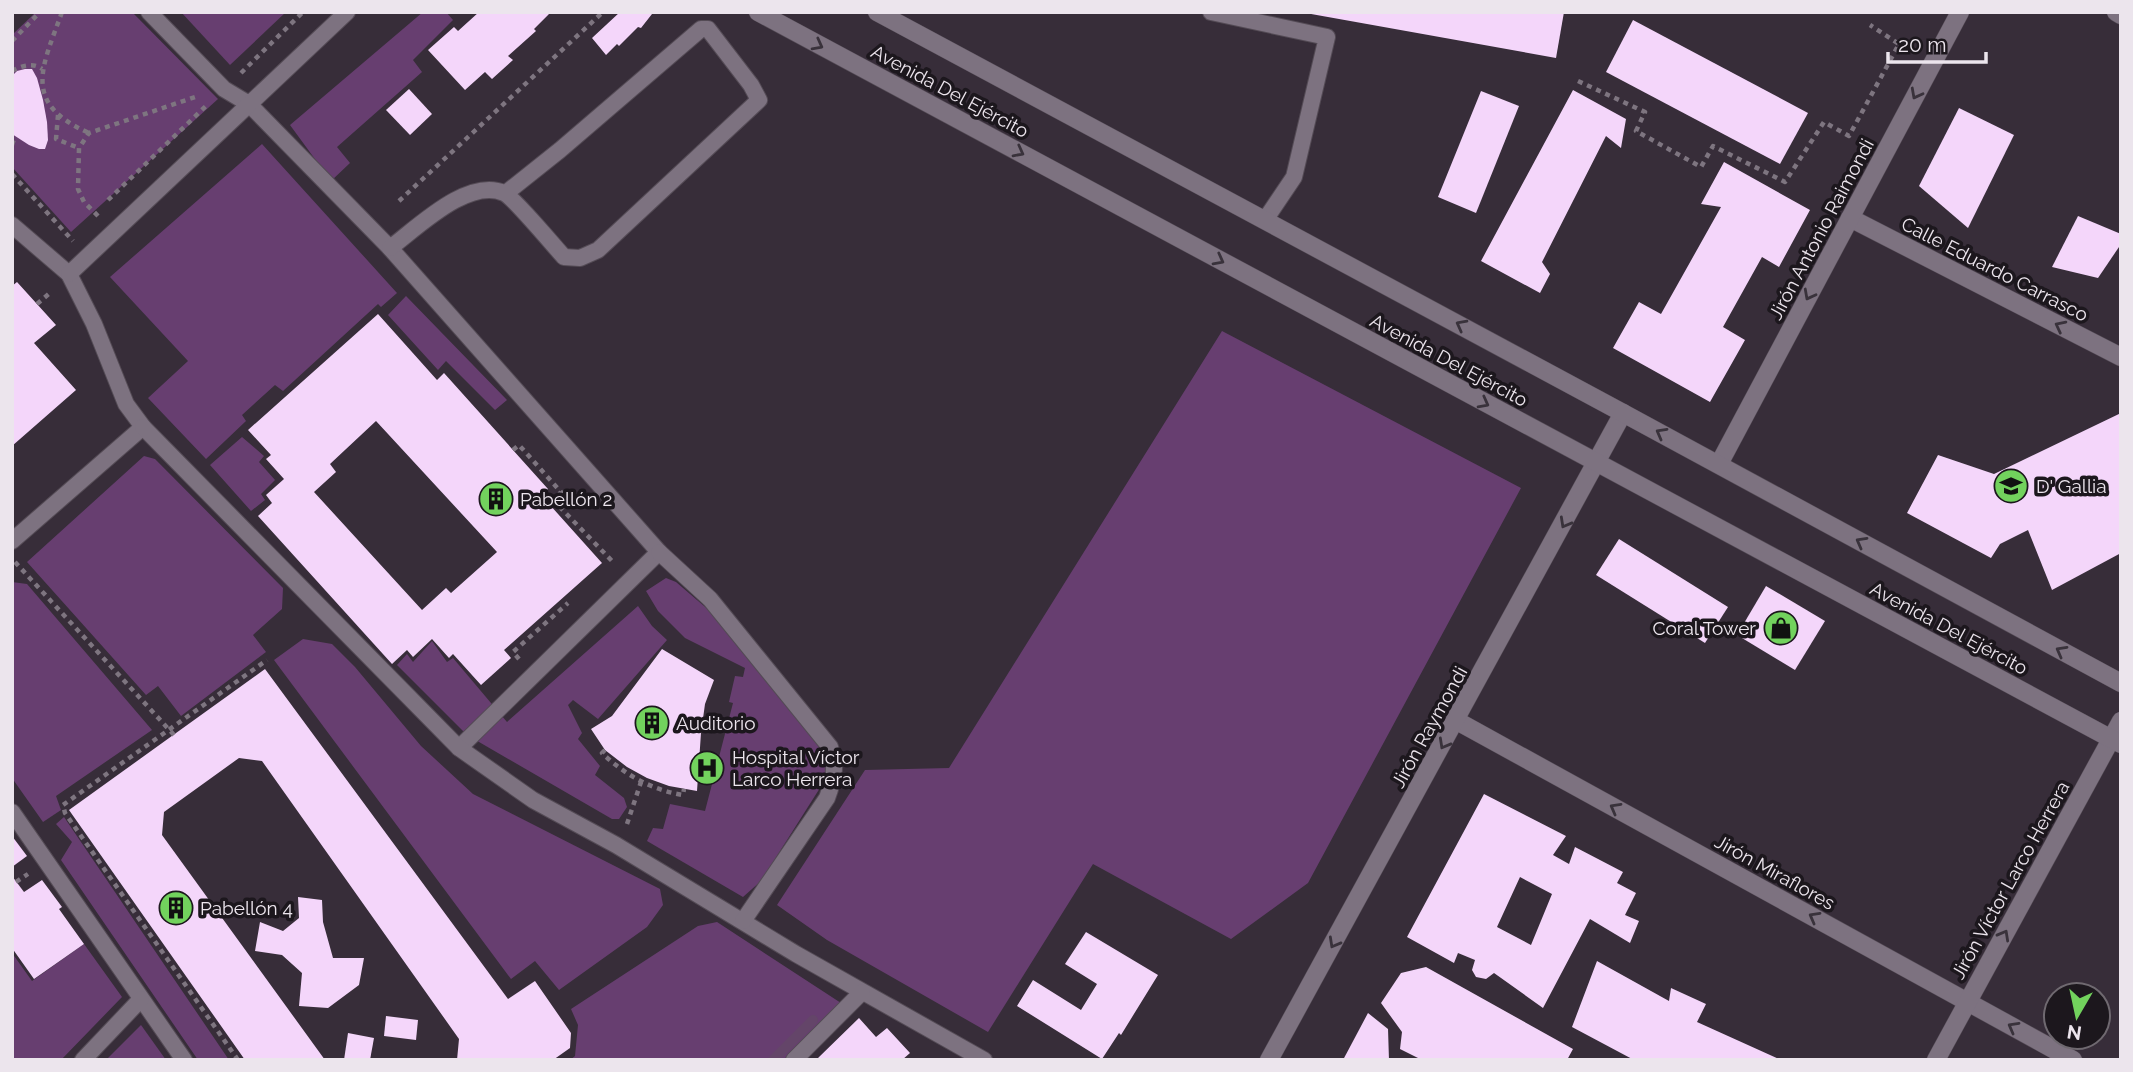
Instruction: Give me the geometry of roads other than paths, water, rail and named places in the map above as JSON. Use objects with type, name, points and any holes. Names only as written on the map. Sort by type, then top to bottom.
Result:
[{"type":"main road","name":"Avenida Del Ejército","points":[[758,12],[2116,742]]},
{"type":"main road","name":"Avenida Del Ejército","points":[[877,12],[2121,683]]},
{"type":"main road","name":"Jirón Antonio Raimondi","points":[[1719,464],[1959,12]]},
{"type":"main road","points":[[2116,12],[2121,15]]},
{"type":"main road","name":"Calle Eduardo Carrasco","points":[[1850,218],[2121,357]]},
{"type":"main road","name":"Jirón Raymondi","points":[[1269,1060],[1457,721],[1623,413]]},
{"type":"main road","name":"Jirón Miraflores","points":[[1457,721],[2073,1060]]},
{"type":"main road","name":"Jirón Víctor Larco Herrera","points":[[1936,1060],[2116,742],[2121,722]]},
{"type":"lane","points":[[149,12],[224,89],[249,104],[390,248],[659,552],[710,598],[830,747],[835,761],[834,777],[827,798],[743,921]]},
{"type":"lane","points":[[69,274],[347,12]]},
{"type":"lane","points":[[1211,12],[1327,37],[1294,177],[1265,220]]},
{"type":"lane","points":[[390,248],[451,202],[472,192],[489,190],[506,193],[564,257],[580,258],[598,250],[759,100],[751,85],[708,29],[701,29],[506,193]]},
{"type":"lane","points":[[12,225],[69,274],[94,324],[126,404],[143,427],[459,748],[533,800],[616,845],[862,992],[984,1060]]},
{"type":"lane","points":[[12,541],[143,427]]},
{"type":"lane","points":[[459,748],[659,552]]},
{"type":"lane","points":[[12,812],[184,1060]]},
{"type":"lane","points":[[794,1060],[862,992]]},
{"type":"lane","points":[[83,1060],[141,999]]},
{"type":"waterway","points":[[773,1060],[813,1020]]},
{"type":"place","name":"D' Gallia","points":[[2011,486]]},
{"type":"place","name":"Pabellón 2","points":[[496,499]]},
{"type":"place","name":"Coral Tower","points":[[1781,628]]},
{"type":"place","name":"Auditorio","points":[[652,723]]},
{"type":"place","name":"Hospital Víctor Larco Herrera","points":[[707,768]]},
{"type":"place","name":"Pabellón 4","points":[[176,908]]}]
